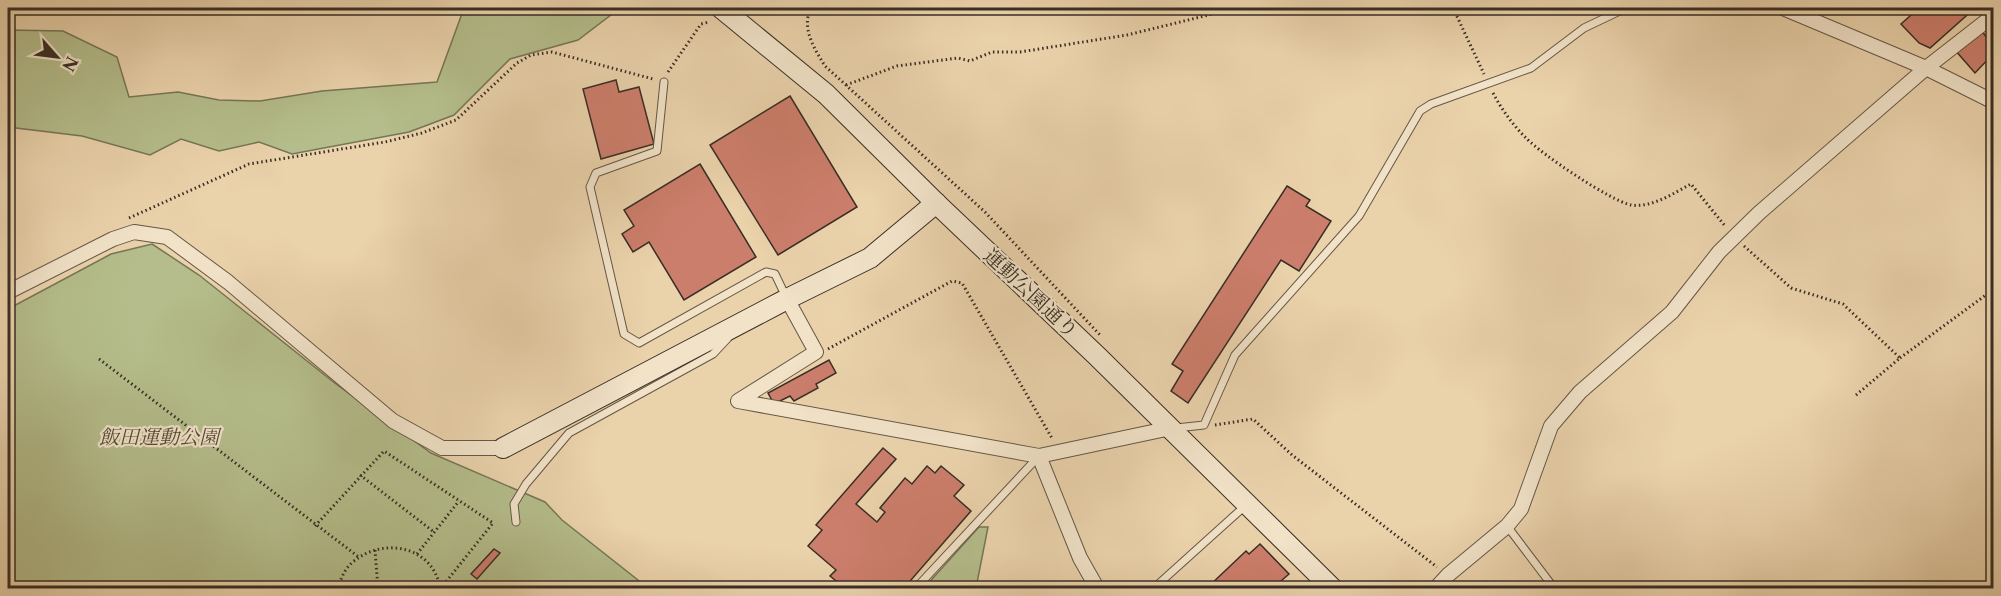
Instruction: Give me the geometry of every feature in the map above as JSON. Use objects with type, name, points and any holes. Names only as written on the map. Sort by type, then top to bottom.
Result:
[{"type":"street","points":[[1783,8],[1807,14],[1926,68],[1994,102]]},
{"type":"street","points":[[1436,588],[1448,575],[1507,526],[1521,509],[1551,426],[1580,392],[1672,312],[1719,252],[1734,237],[1926,68],[1994,15]]},
{"type":"street","name":"運動公園通り","points":[[718,17],[826,94],[936,203],[1097,356],[1332,588]]},
{"type":"street","points":[[8,292],[113,239],[134,232],[166,237],[228,282],[393,421],[442,448],[503,448],[786,298],[870,258],[936,203]]},
{"type":"street","points":[[786,298],[816,352],[738,401],[1039,456],[1171,429]]},
{"type":"street","points":[[1039,456],[1080,558],[1097,588]]},
{"type":"lane","points":[[1171,429],[1204,425],[1235,355],[1359,216],[1420,111],[1431,104],[1531,68],[1584,28],[1626,8]]},
{"type":"lane","points":[[664,82],[657,151],[596,173],[590,188],[624,334],[639,343],[766,272],[775,274],[786,298]]},
{"type":"lane","points":[[516,522],[514,504],[526,483],[569,433],[713,354],[747,319]]},
{"type":"lane","points":[[916,588],[1039,456]]},
{"type":"lane","points":[[1154,588],[1246,504]]},
{"type":"lane","points":[[1507,526],[1554,588]]},
{"type":"path","points":[[811,8],[807,15],[808,29],[812,44],[825,66],[985,212],[1097,329],[1105,345],[1097,356]]},
{"type":"path","points":[[846,85],[897,66],[958,58],[970,61],[992,52],[1020,52],[1137,33],[1237,8]]},
{"type":"path","points":[[1453,8],[1501,108],[1527,140],[1613,198],[1630,205],[1644,205],[1691,184],[1734,237],[1791,288],[1843,304],[1900,358]]},
{"type":"path","points":[[123,220],[249,165],[385,142],[422,133],[456,120],[517,63],[531,55],[552,52],[664,82],[669,70],[701,24],[718,17]]},
{"type":"path","points":[[816,352],[825,351],[952,281],[962,283],[1060,452]]},
{"type":"path","points":[[1856,395],[1900,358],[1994,289]]},
{"type":"path","points":[[99,359],[315,526],[360,558]]},
{"type":"path","points":[[1204,425],[1253,419],[1292,455],[1448,575]]},
{"type":"path","points":[[315,526],[384,451],[493,523],[441,588]]},
{"type":"path","points":[[360,475],[434,532]]},
{"type":"path","points":[[417,554],[459,501]]},
{"type":"path","points":[[338,588],[344,572],[360,558],[375,550],[401,546],[417,554],[436,573],[441,588]]},
{"type":"path","points":[[375,550],[378,588]]},
{"type":"green space","points":[[464,8],[620,8],[578,40],[510,59],[454,115],[409,132],[292,154],[259,142],[219,151],[181,139],[150,155],[82,136],[8,127],[8,30],[63,31],[117,57],[129,97],[178,92],[219,100],[260,101],[322,91],[437,82]]},
{"type":"green space","name":"飯田運動公園","points":[[152,244],[199,275],[336,384],[431,453],[545,502],[562,520],[648,588],[8,588],[8,309],[111,254]]},
{"type":"green space","points":[[979,527],[988,527],[976,588],[924,588]]},
{"type":"building","points":[[1919,8],[1975,8],[1930,48],[1919,43],[1901,24]]},
{"type":"building","points":[[1981,30],[1994,47],[1994,53],[1975,73],[1955,50]]},
{"type":"building","points":[[616,80],[619,92],[639,87],[654,144],[601,159],[583,89]]},
{"type":"building","points":[[790,96],[857,207],[778,255],[710,145]]},
{"type":"building","points":[[700,164],[756,257],[684,300],[649,242],[633,252],[622,234],[634,226],[624,210]]},
{"type":"building","points":[[1287,186],[1310,200],[1306,206],[1331,221],[1299,271],[1281,260],[1188,403],[1171,391],[1183,371],[1172,364]]},
{"type":"building","points":[[829,360],[836,373],[816,384],[818,388],[794,401],[790,396],[774,404],[768,393]]},
{"type":"building","points":[[883,448],[896,459],[856,504],[877,522],[885,512],[880,508],[905,478],[912,484],[927,466],[935,473],[941,466],[964,485],[954,496],[971,511],[904,588],[838,588],[841,585],[830,576],[836,570],[808,546],[822,530],[816,525]]},
{"type":"building","points":[[1260,544],[1289,574],[1273,588],[1207,588],[1246,551],[1249,554]]},
{"type":"building","points":[[494,549],[500,553],[477,579],[471,574]]}]
